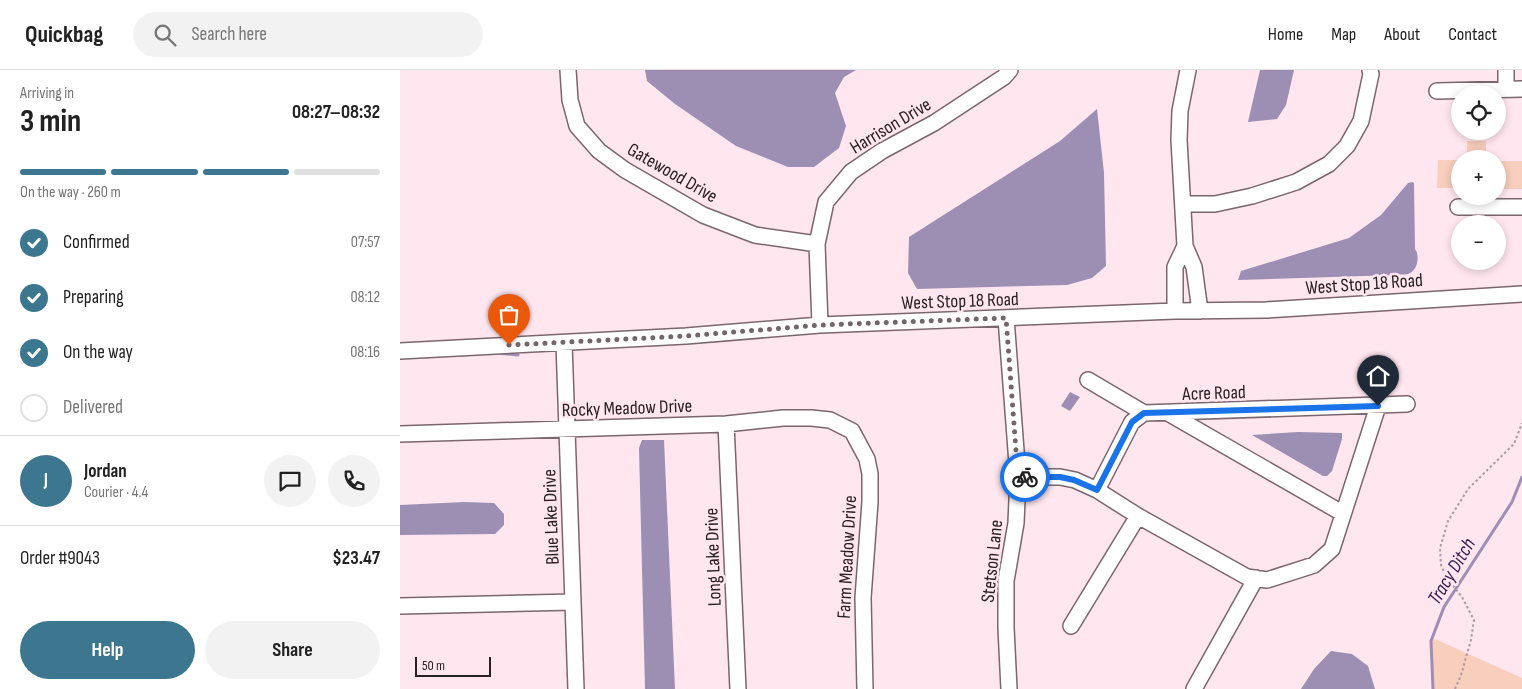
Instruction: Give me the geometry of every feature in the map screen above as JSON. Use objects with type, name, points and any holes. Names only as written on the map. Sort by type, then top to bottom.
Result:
[{"type":"street","name":"Gatewood Drive","points":[[568,70],[570,100],[577,126],[598,151],[625,170],[703,215],[756,235],[817,244]]},
{"type":"street","name":"Harrison Drive","points":[[820,325],[817,244],[826,202],[851,172],[882,151],[934,123],[1004,77],[1010,70]]},
{"type":"street","points":[[1188,70],[1180,111],[1179,140],[1185,246],[1194,267],[1200,311]]},
{"type":"street","points":[[1183,204],[1215,204],[1252,196],[1296,182],[1329,164],[1347,146],[1361,121],[1371,74],[1370,70]]},
{"type":"street","points":[[1506,70],[1506,85]]},
{"type":"street","points":[[1506,90],[1522,89]]},
{"type":"street","points":[[1437,91],[1451,91]]},
{"type":"street","points":[[1458,207],[1522,208]]},
{"type":"street","points":[[1175,312],[1175,267],[1185,246]]},
{"type":"street","name":"West Stop 18 Road","points":[[400,351],[686,336],[820,325],[1266,310],[1522,294]]},
{"type":"street","name":"Stetson Lane","points":[[1006,318],[1018,477],[1016,523],[1006,581],[1009,689]]},
{"type":"street","name":"Blue Lake Drive","points":[[564,343],[576,689]]},
{"type":"street","points":[[1088,380],[1144,413],[1132,422],[1097,490]]},
{"type":"street","name":"Acre Road","points":[[1144,413],[1168,414],[1407,404]]},
{"type":"street","points":[[1018,477],[1060,477],[1074,480],[1097,490],[1138,516],[1247,577],[1267,580],[1317,564],[1332,549],[1342,513],[1378,406]]},
{"type":"street","points":[[1168,414],[1342,513]]},
{"type":"street","name":"Rocky Meadow Drive","points":[[400,434],[726,424],[783,418],[830,420],[852,431]]},
{"type":"street","name":"Long Lake Drive","points":[[726,424],[738,689]]},
{"type":"street","name":"Farm Meadow Drive","points":[[852,431],[867,459],[870,474],[870,502],[862,598],[865,689]]},
{"type":"street","points":[[1071,626],[1138,516]]},
{"type":"street","points":[[1194,689],[1256,578]]},
{"type":"street","points":[[400,606],[573,602]]},
{"type":"path","points":[[1455,689],[1464,666],[1474,620],[1462,597],[1446,577],[1440,548],[1448,521],[1468,489],[1514,444],[1522,423]]},
{"type":"shaded area","points":[[645,70],[856,70],[844,77],[835,93],[846,126],[839,148],[814,167],[788,167],[736,146],[675,104],[647,81]]},
{"type":"shaded area","points":[[1260,70],[1294,70],[1286,105],[1277,119],[1248,122]]},
{"type":"shaded area","points":[[1097,109],[1104,173],[1106,266],[1092,278],[1067,285],[917,289],[908,273],[909,237],[1060,141]]},
{"type":"shaded area","points":[[1467,141],[1486,141],[1486,150],[1467,150]]},
{"type":"shaded area","points":[[1438,160],[1451,160],[1451,188],[1437,188]]},
{"type":"shaded area","points":[[1506,161],[1522,161],[1522,189],[1506,189]]},
{"type":"shaded area","points":[[1408,183],[1414,183],[1415,249],[1418,259],[1414,270],[1411,272],[1395,275],[1238,280],[1241,271],[1349,238],[1381,215]]},
{"type":"shaded area","points":[[1070,392],[1080,397],[1070,411],[1061,406]]},
{"type":"shaded area","points":[[1298,432],[1342,433],[1342,439],[1332,471],[1327,476],[1323,476],[1252,435]]},
{"type":"shaded area","points":[[642,440],[664,440],[675,689],[645,689],[639,448]]},
{"type":"shaded area","points":[[464,502],[494,503],[504,514],[504,525],[495,534],[400,535],[400,505]]},
{"type":"shaded area","points":[[1435,639],[1522,678],[1522,689],[1433,689],[1431,641]]},
{"type":"shaded area","points":[[1331,651],[1352,654],[1368,666],[1375,689],[1301,689],[1314,669]]},
{"type":"waterway","points":[[498,353],[518,355]]},
{"type":"waterway","name":"Tracy Ditch","points":[[1433,689],[1431,641],[1444,607],[1512,502],[1522,477]]},
{"type":"way so far","points":[[509,345],[686,336],[820,325],[1006,318],[1018,477],[1025,477]]},
{"type":"route","points":[[1025,477],[1060,477],[1074,480],[1097,490],[1132,422],[1144,413],[1168,414],[1378,406]]}]
